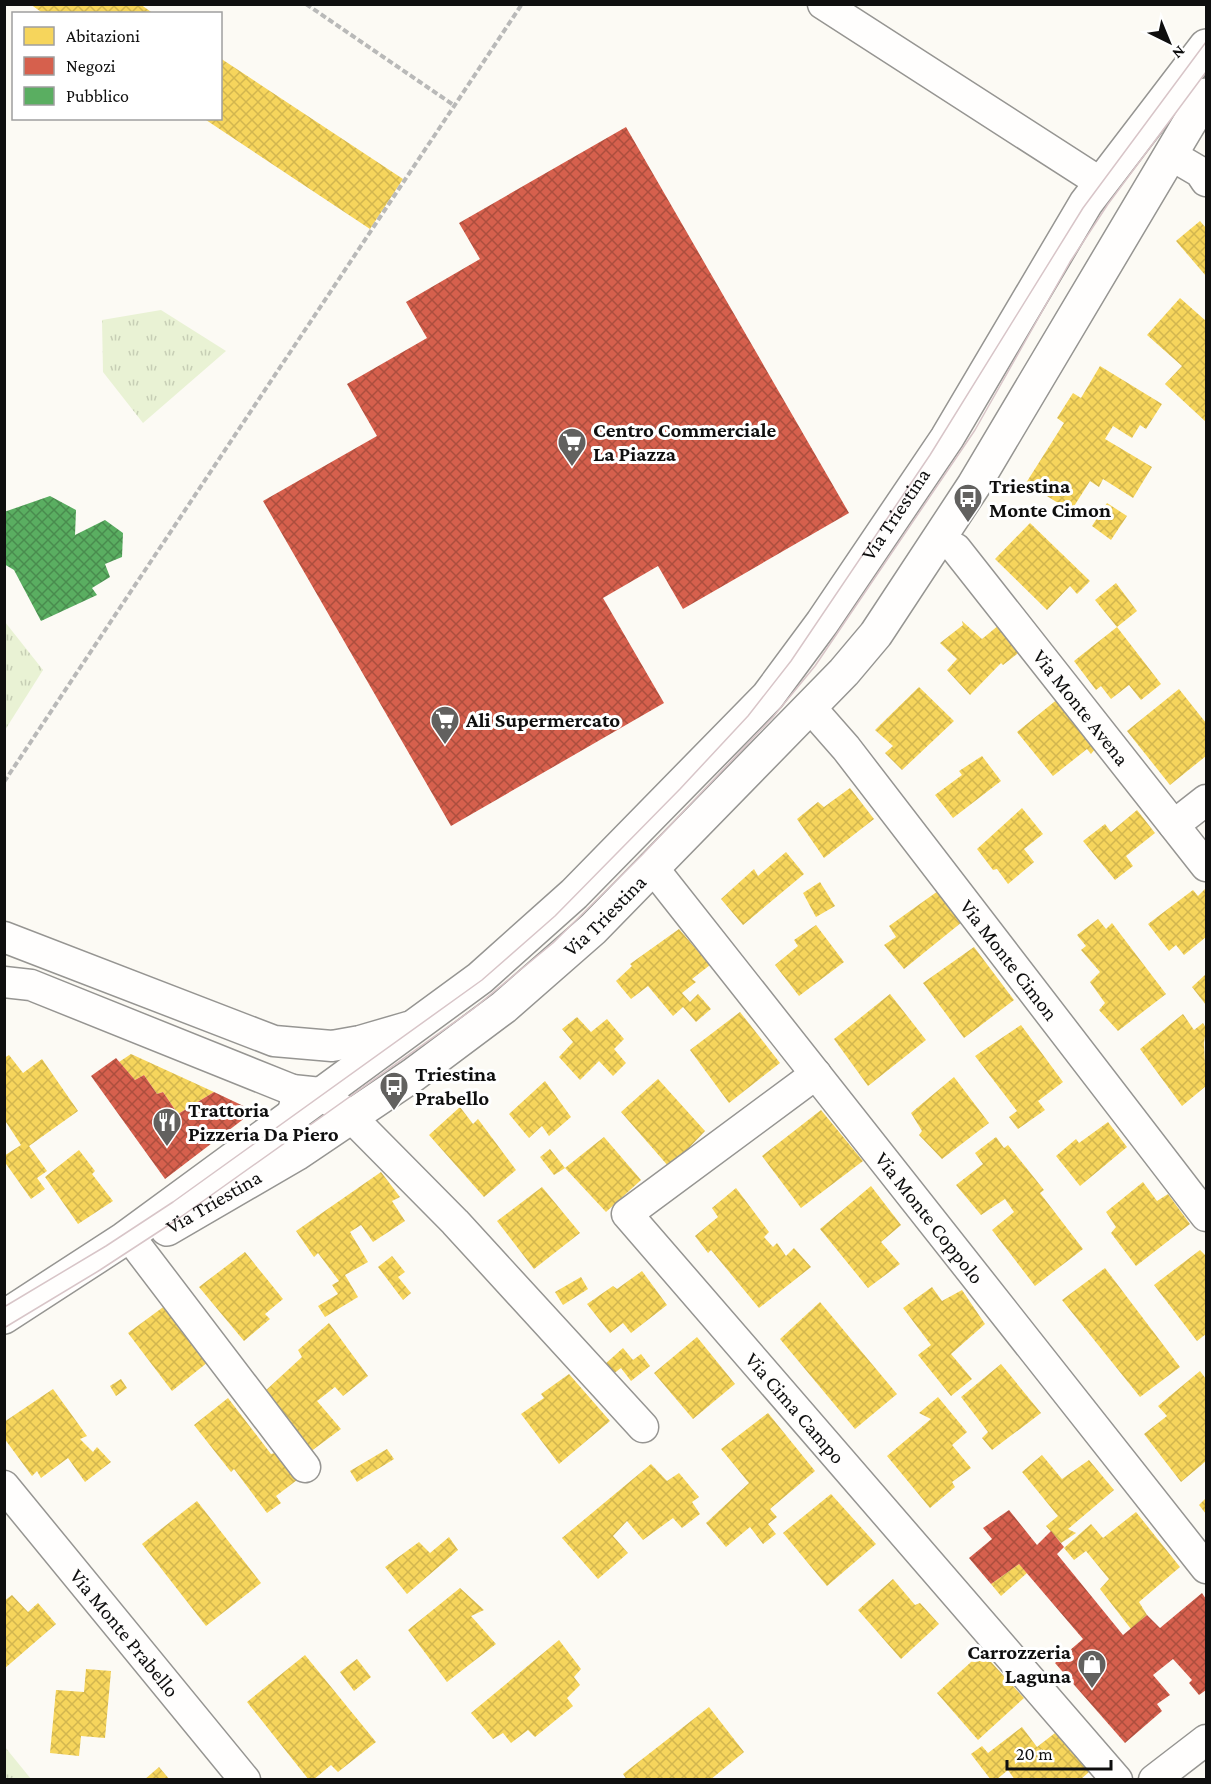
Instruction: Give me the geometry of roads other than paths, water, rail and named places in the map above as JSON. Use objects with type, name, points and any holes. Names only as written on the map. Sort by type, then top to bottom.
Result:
[{"type":"street","points":[[823,4],[1101,183]]},
{"type":"street","name":"Via Triestina","points":[[133,1241],[302,1099],[419,1023],[480,978],[574,894],[768,696],[822,623],[941,448],[1043,273],[1101,183],[1206,46]]},
{"type":"street","name":"Via Triestina","points":[[1101,183],[1116,184],[1137,174],[1206,93]]},
{"type":"street","name":"Via Triestina","points":[[4,1318],[133,1241],[207,1207],[260,1176],[351,1117],[413,1075],[512,1001],[593,929],[810,707],[876,634],[974,484],[1206,93]]},
{"type":"street","points":[[1171,155],[1200,172],[1206,181]]},
{"type":"street","name":"Via Triestina","points":[[1052,351],[1106,225],[1108,211],[1101,183]]},
{"type":"street","name":"Via Monte Avena","points":[[956,549],[1206,867]]},
{"type":"street","name":"Via Monte Cimon","points":[[810,707],[846,748],[1206,1216]]},
{"type":"street","points":[[1174,825],[1206,800]]},
{"type":"street","name":"Via Monte Coppolo","points":[[652,868],[1206,1568]]},
{"type":"street","points":[[4,937],[274,1041],[312,1060],[321,1076],[302,1099],[306,1123],[297,1134],[242,1172],[219,1198],[207,1207]]},
{"type":"street","points":[[4,982],[31,985],[302,1099],[351,1117],[455,1222],[643,1427]]},
{"type":"street","points":[[274,1041],[332,1046],[360,1041],[419,1023]]},
{"type":"street","name":"Via Cima Campo","points":[[816,1074],[627,1214],[1117,1779]]},
{"type":"street","points":[[133,1241],[305,1467]]},
{"type":"street","name":"Via Monte Prabello","points":[[4,1486],[246,1779]]},
{"type":"street","points":[[1154,1779],[1206,1740]]},
{"type":"tram line","points":[[4,1307],[106,1246],[173,1202],[482,980],[555,916],[680,789],[748,716],[791,661],[930,455],[1083,208],[1206,42]]},
{"type":"tram line","points":[[4,1328],[175,1221],[473,1009],[553,943],[642,855],[773,717],[815,666],[975,430],[1070,262],[1108,204],[1206,72]]},
{"type":"place","name":"Centro Commerciale La Piazza","points":[[572,468]]},
{"type":"place","name":"Triestina Monte Cimon","points":[[968,524]]},
{"type":"place","name":"Ali Supermercato","points":[[445,746]]},
{"type":"place","name":"Triestina Prabello","points":[[394,1112]]},
{"type":"place","name":"Trattoria Pizzeria Da Piero","points":[[167,1148]]},
{"type":"place","name":"Carrozzeria Laguna","points":[[1092,1690]]}]
